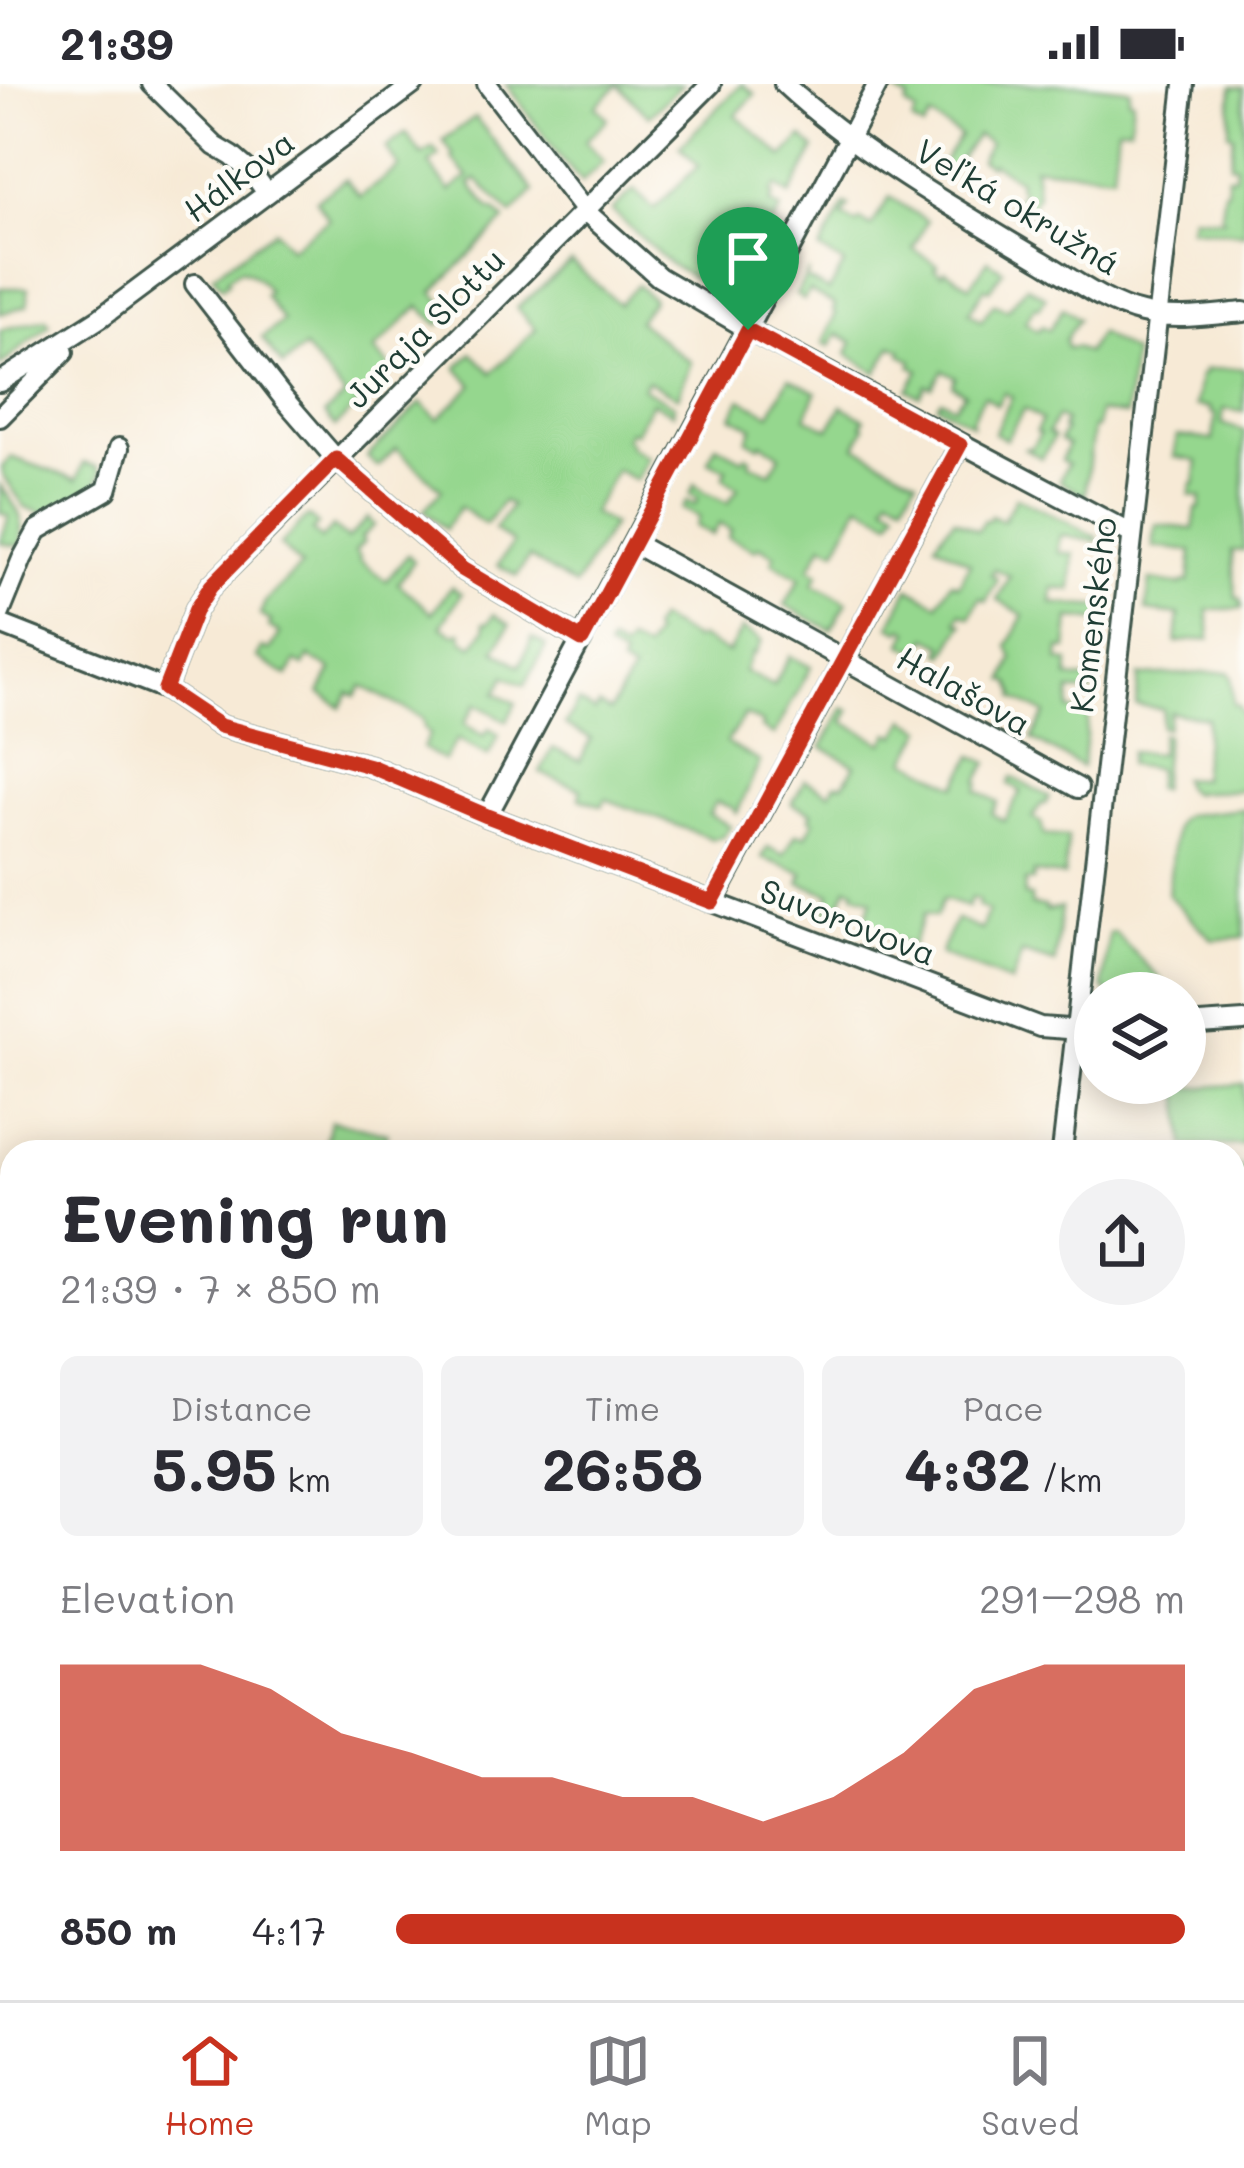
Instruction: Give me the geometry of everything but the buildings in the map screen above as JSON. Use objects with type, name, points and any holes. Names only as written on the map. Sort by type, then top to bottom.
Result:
[{"type":"street","points":[[152,84],[215,146],[254,175],[267,193]]},
{"type":"street","name":"Hálkova","points":[[0,382],[100,317],[414,84]]},
{"type":"street","points":[[487,84],[584,210],[658,277],[960,445],[1132,534]]},
{"type":"street","name":"Juraja Slottu","points":[[165,689],[196,609],[211,586],[711,84]]},
{"type":"street","name":"Veľká okružná","points":[[784,84],[850,138],[1089,289],[1142,313],[1244,312]]},
{"type":"street","points":[[487,816],[878,84]]},
{"type":"street","name":"Komenského","points":[[1091,972],[1132,534],[1184,84]]},
{"type":"street","points":[[195,284],[336,459],[462,569],[582,640]]},
{"type":"street","name":"Hálkova","points":[[0,417],[100,317]]},
{"type":"street","points":[[712,902],[960,445]]},
{"type":"street","points":[[0,613],[38,530],[106,490],[119,448]]},
{"type":"street","name":"Halašova","points":[[632,543],[1078,788]]},
{"type":"street","name":"Suvorovova","points":[[0,624],[165,689],[220,726],[370,766],[487,816],[1040,1027],[1074,1030]]},
{"type":"street","points":[[1206,1024],[1244,1021]]},
{"type":"street","name":"Komenského","points":[[1064,1140],[1074,1089]]},
{"type":"green space","points":[[506,84],[682,84],[649,116],[618,85],[596,106],[608,119],[585,141],[604,161],[582,182]]},
{"type":"green space","points":[[742,84],[755,94],[736,115],[783,157],[802,137],[815,149],[790,195],[776,186],[771,193],[770,203],[781,210],[772,226],[747,214],[719,269],[742,281],[731,300],[670,264],[612,211],[634,190],[654,209],[698,166],[680,146]]},
{"type":"green space","points":[[897,84],[1080,84],[1130,89],[1130,127],[1118,127],[1113,174],[1034,167],[1037,195],[1024,219],[1008,210],[1022,191],[1019,180],[980,160],[990,143],[977,135],[952,173],[941,165],[960,136],[931,117],[923,129],[912,122],[917,113],[906,105],[909,99],[893,91]]},
{"type":"green space","points":[[1232,87],[1244,88],[1244,234],[1190,228],[1192,216],[1224,219],[1224,191],[1228,176],[1235,176],[1236,165],[1230,164]]},
{"type":"green space","points":[[475,117],[534,191],[512,214],[476,179],[470,184],[505,220],[433,292],[452,312],[439,325],[419,306],[374,350],[393,370],[335,427],[325,414],[345,396],[304,348],[283,366],[262,338],[283,321],[264,295],[268,292],[262,283],[240,269],[222,287],[213,275],[275,230],[290,248],[329,219],[316,200],[345,179],[360,197],[399,167],[386,148],[406,133],[422,155],[433,148],[439,156],[429,164],[450,191],[468,177],[443,140]]},
{"type":"green space","points":[[890,197],[927,221],[913,249],[938,265],[935,269],[942,274],[945,270],[970,286],[988,260],[1003,270],[969,312],[981,321],[994,303],[1007,310],[1027,286],[1046,297],[1025,322],[1038,331],[1042,326],[1049,330],[1063,308],[1078,319],[1065,340],[1067,348],[1086,353],[1099,333],[1133,353],[1126,415],[1099,412],[1097,428],[1093,428],[1085,496],[1059,480],[1068,464],[1061,460],[1068,445],[1060,440],[1065,421],[1057,417],[1048,433],[1054,437],[1042,458],[1025,449],[1040,434],[1036,431],[1042,420],[1024,409],[1006,439],[994,433],[1012,397],[1004,393],[997,405],[984,395],[972,424],[937,405],[941,399],[954,406],[965,393],[952,385],[955,377],[943,370],[920,396],[908,390],[919,370],[901,355],[902,350],[892,346],[877,373],[847,354],[852,342],[837,334],[830,346],[823,343],[835,305],[809,291],[804,300],[796,295],[809,271],[806,279],[829,291],[844,264],[820,250],[845,204],[849,206],[843,216],[871,227]]},
{"type":"green space","points":[[571,262],[619,304],[637,285],[653,299],[638,321],[691,362],[678,397],[647,381],[643,388],[674,405],[673,413],[652,402],[635,433],[629,431],[625,439],[629,446],[648,457],[636,480],[616,470],[592,513],[612,525],[575,586],[529,557],[517,576],[498,565],[513,543],[494,530],[511,506],[503,501],[486,525],[460,507],[445,529],[424,510],[442,490],[396,448],[378,467],[367,457],[421,403],[438,419],[473,385],[457,368],[472,353],[492,373],[536,329],[517,308]]},
{"type":"green space","points":[[0,288],[28,288],[28,305],[0,314]]},
{"type":"green space","points":[[46,319],[50,324],[0,366],[0,330]]},
{"type":"green space","points":[[1244,368],[1244,412],[1224,409],[1222,424],[1244,431],[1244,550],[1232,551],[1236,598],[1241,599],[1242,608],[1208,610],[1210,639],[1176,642],[1179,615],[1146,611],[1150,580],[1189,582],[1192,551],[1153,547],[1156,525],[1193,529],[1200,508],[1201,497],[1190,495],[1198,461],[1174,457],[1177,436],[1213,440],[1216,414],[1211,408],[1196,406],[1200,375],[1204,370]]},
{"type":"green space","points":[[789,378],[816,392],[806,417],[829,429],[842,406],[865,419],[856,446],[917,479],[904,501],[890,495],[886,503],[898,509],[891,521],[860,504],[836,550],[823,544],[810,568],[819,573],[813,584],[847,602],[831,630],[785,605],[800,578],[772,562],[775,555],[728,537],[731,530],[719,524],[712,535],[695,526],[699,517],[682,509],[686,501],[695,505],[698,498],[690,494],[695,484],[728,503],[738,488],[723,478],[727,469],[708,461],[716,445],[743,459],[746,455],[750,463],[771,473],[780,455],[747,440],[753,427],[732,416],[741,399],[770,414]]},
{"type":"green space","points":[[11,457],[77,480],[84,463],[98,467],[101,473],[95,487],[44,514],[25,507],[3,475],[2,467]]},
{"type":"green space","points":[[0,485],[21,519],[18,546],[0,543],[9,516],[0,512]]},
{"type":"green space","points":[[1016,497],[1097,537],[1097,542],[1060,535],[1059,552],[1074,554],[1071,590],[1053,588],[1052,603],[1103,607],[1102,621],[1070,618],[1067,649],[1060,649],[1059,661],[1069,662],[1068,678],[1095,681],[1091,692],[1070,691],[1069,710],[1089,713],[1082,767],[1032,739],[1045,714],[1015,698],[1011,683],[1005,680],[1013,659],[1008,646],[1024,615],[997,600],[1010,576],[994,569],[991,575],[998,579],[986,601],[980,598],[970,617],[961,613],[957,621],[963,624],[945,655],[941,653],[944,645],[928,637],[920,650],[913,650],[903,644],[909,631],[890,626],[909,588],[938,604],[951,582],[959,585],[970,563],[935,543],[954,519],[978,531],[991,516],[1003,521]]},
{"type":"green space","points":[[308,516],[318,525],[312,531],[321,539],[333,527],[347,539],[368,518],[374,525],[355,551],[359,560],[386,581],[408,555],[414,561],[398,583],[432,613],[451,587],[461,594],[441,626],[453,634],[461,632],[463,640],[473,646],[494,614],[510,625],[495,650],[520,666],[532,638],[546,646],[525,685],[505,676],[496,693],[516,703],[507,721],[476,704],[464,724],[484,736],[489,729],[499,735],[488,756],[457,739],[444,761],[423,748],[430,734],[422,718],[362,686],[356,696],[349,693],[341,707],[320,693],[332,670],[309,657],[304,666],[296,662],[288,676],[257,658],[262,648],[270,651],[280,633],[260,615],[265,602],[301,566],[280,545]]},
{"type":"green space","points":[[658,619],[728,653],[742,629],[762,641],[744,671],[773,686],[790,656],[811,667],[774,735],[745,715],[726,743],[760,762],[737,813],[716,802],[709,814],[730,826],[722,837],[713,839],[606,799],[602,806],[580,798],[581,789],[540,773],[553,748],[580,761],[591,739],[565,725],[578,702],[595,711],[599,705],[610,711],[632,672],[621,665],[623,658],[607,649],[610,643],[623,650],[628,642],[645,650]]},
{"type":"green space","points":[[1228,672],[1233,704],[1244,718],[1244,790],[1190,793],[1181,778],[1201,779],[1207,718],[1170,712],[1167,728],[1161,727],[1163,709],[1136,705],[1139,676]]},
{"type":"green space","points":[[844,708],[850,711],[844,722],[883,743],[890,733],[897,736],[906,719],[924,729],[907,760],[956,786],[973,756],[988,763],[977,790],[998,802],[992,814],[1004,821],[1021,791],[1009,784],[1012,777],[1049,797],[1033,818],[1041,823],[1044,835],[1068,837],[1064,876],[1034,873],[1033,881],[1025,881],[1024,896],[1046,911],[1061,908],[1055,963],[1022,953],[1011,983],[940,954],[956,919],[981,930],[988,911],[978,906],[979,900],[971,898],[968,907],[943,899],[936,917],[924,914],[912,946],[863,925],[872,900],[854,893],[855,889],[847,887],[836,914],[826,910],[831,894],[800,883],[803,873],[762,858],[768,847],[784,855],[796,834],[806,836],[814,821],[812,812],[792,804],[805,780],[830,793],[835,784],[844,784],[855,765],[822,747]]},
{"type":"green space","points":[[1161,734],[1166,735],[1160,790],[1155,789],[1157,769],[1128,765],[1130,752],[1159,754]]},
{"type":"green space","points":[[1244,809],[1244,937],[1213,940],[1168,895],[1175,827],[1186,815]]},
{"type":"green space","points":[[1113,932],[1153,972],[1105,972],[1109,933]]},
{"type":"green space","points":[[1244,1084],[1244,1140],[1184,1140],[1181,1104],[1206,1104],[1206,1087]]},
{"type":"green space","points":[[331,1121],[387,1133],[385,1140],[327,1140]]},
{"type":"route","points":[[748,330],[960,445],[712,902],[370,766],[220,726],[165,689],[196,609],[211,586],[336,459],[462,569],[582,640],[748,330]]}]
